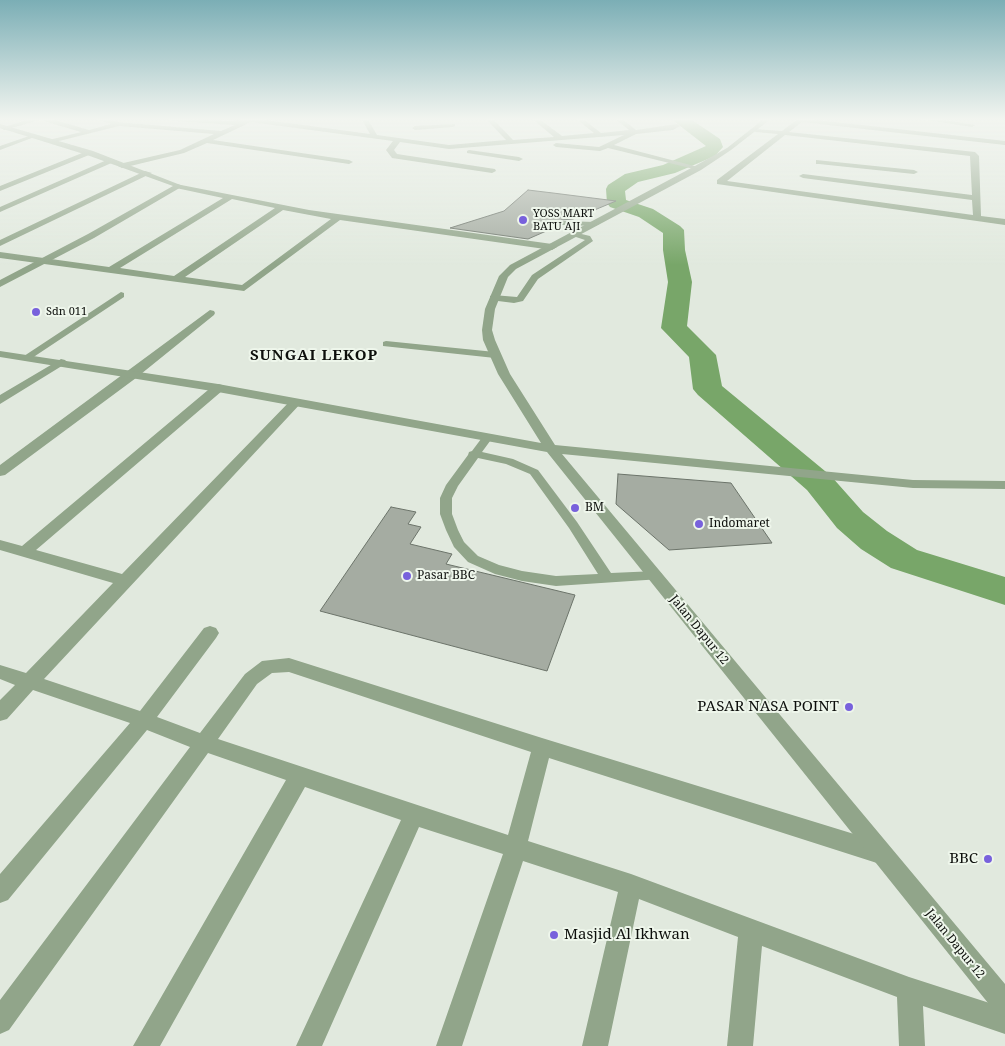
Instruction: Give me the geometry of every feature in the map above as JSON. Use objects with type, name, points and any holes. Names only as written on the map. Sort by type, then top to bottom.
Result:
[{"type":"street","points":[[1,188],[55,167]]},
{"type":"street","points":[[0,210],[99,167]]},
{"type":"street","points":[[125,167],[148,173],[179,186],[281,208],[552,247]]},
{"type":"street","points":[[465,167],[492,171]]},
{"type":"street","name":"Jalan Dapur 12","points":[[695,167],[619,211],[513,267],[504,276],[491,308],[487,330],[489,340],[504,374],[551,449],[1005,1004]]},
{"type":"street","points":[[740,167],[720,182],[1005,222]]},
{"type":"street","points":[[786,192],[813,167]]},
{"type":"street","points":[[910,190],[915,167]]},
{"type":"street","points":[[974,167],[977,218]]},
{"type":"street","points":[[0,243],[148,173]]},
{"type":"street","points":[[803,176],[975,198]]},
{"type":"street","points":[[0,284],[179,186]]},
{"type":"street","points":[[0,196],[23,200]]},
{"type":"street","points":[[111,270],[230,197]]},
{"type":"street","points":[[176,279],[281,208]]},
{"type":"street","points":[[0,255],[244,288],[338,217]]},
{"type":"street","points":[[0,472],[132,375],[210,313]]},
{"type":"street","points":[[0,354],[218,388],[551,449],[913,484],[1005,485]]},
{"type":"street","points":[[0,400],[61,362]]},
{"type":"street","points":[[23,553],[218,388]]},
{"type":"street","points":[[0,714],[296,402]]},
{"type":"street","points":[[0,545],[125,581]]},
{"type":"street","points":[[0,892],[144,720],[210,633]]},
{"type":"street","points":[[0,1020],[203,742],[251,679],[268,666],[290,665],[542,747],[880,853]]},
{"type":"street","points":[[0,672],[144,720],[414,816],[631,885],[909,989],[1005,1021]]},
{"type":"street","points":[[449,1046],[516,847],[542,747]]},
{"type":"street","points":[[146,1046],[300,776]]},
{"type":"street","points":[[309,1046],[414,816]]},
{"type":"street","points":[[595,1046],[631,885]]},
{"type":"street","points":[[740,1046],[751,930]]},
{"type":"street","points":[[909,989],[912,1046]]},
{"type":"lane","points":[[566,223],[595,224]]},
{"type":"lane","points":[[491,308],[520,299],[535,277],[589,241],[587,238],[576,234]]},
{"type":"lane","points":[[26,358],[121,295]]},
{"type":"lane","points":[[386,344],[495,355]]},
{"type":"lane","points":[[488,437],[452,485],[446,498],[446,514],[452,530],[459,544],[473,559],[513,574],[556,581],[656,576]]},
{"type":"lane","points":[[474,454],[509,461],[534,472],[573,525],[607,578]]},
{"type":"building","name":"YOSS MART BATU AJI","points":[[528,190],[616,201],[573,219],[561,220],[560,225],[528,239],[450,228],[504,211]]},
{"type":"building","name":"Indomaret","points":[[618,474],[731,483],[772,543],[669,550],[616,504]]},
{"type":"building","points":[[391,507],[416,512],[408,524],[421,527],[410,544],[452,554],[446,564],[575,595],[547,671],[320,611]]},
{"type":"waterway","points":[[674,167],[632,178],[615,189],[617,203],[646,213],[673,230],[674,250],[680,282],[674,328],[702,355],[708,389],[819,483],[850,520],[874,540],[904,559],[1005,591]]},
{"type":"place","name":"YOSS MART BATU AJI","points":[[523,220]]},
{"type":"place","name":"Sdn 011","points":[[36,312]]},
{"type":"place","name":"BM","points":[[575,508]]},
{"type":"place","name":"Indomaret","points":[[699,524]]},
{"type":"place","name":"Pasar BBC","points":[[407,576]]},
{"type":"place","name":"PASAR NASA POINT","points":[[849,707]]},
{"type":"place","name":"BBC","points":[[988,859]]},
{"type":"place","name":"Masjid Al Ikhwan","points":[[554,935]]},
{"type":"district","name":"SUNGAI LEKOP","points":[[314,356]]}]
